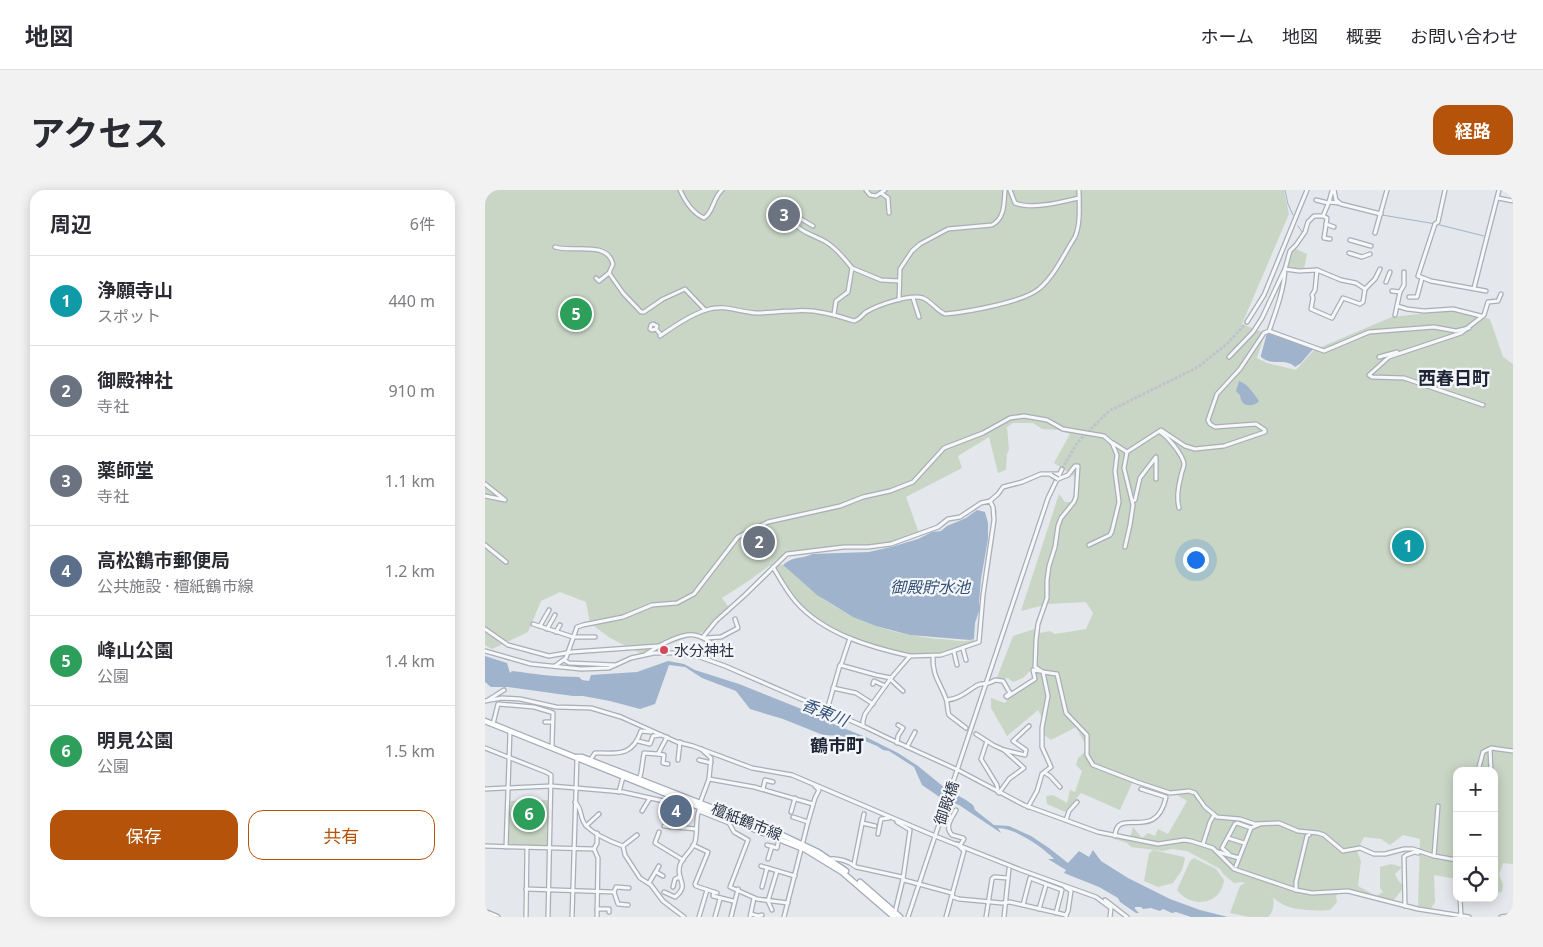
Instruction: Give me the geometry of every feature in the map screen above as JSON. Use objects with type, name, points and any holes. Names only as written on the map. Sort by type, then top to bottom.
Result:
[{"type":"main road","name":"檀紙鶴市線","points":[[485,721],[639,779],[690,801],[729,821],[802,846],[842,872],[894,916],[900,917]]},
{"type":"main road","name":"檀紙鶴市線","points":[[577,757],[581,761],[690,801]]},
{"type":"main road","name":"檀紙鶴市線","points":[[699,807],[802,846],[829,859],[857,880],[894,916]]},
{"type":"main road","points":[[488,914],[497,917]]},
{"type":"street","points":[[680,190],[687,203],[697,214],[704,218],[709,214],[715,198],[722,190]]},
{"type":"street","points":[[866,190],[873,196],[883,192],[887,198],[889,212]]},
{"type":"street","points":[[899,300],[899,281],[902,264],[912,251],[920,244],[948,229],[991,225],[997,222],[1002,212],[1005,190]]},
{"type":"street","points":[[1010,190],[1015,203],[1020,205],[1063,202],[1079,198]]},
{"type":"street","points":[[656,329],[661,336],[674,326],[705,310],[720,307],[758,313],[795,310],[834,314],[857,321],[867,312],[899,300],[925,299],[938,311],[945,314],[1031,295],[1047,280],[1078,231],[1079,190]]},
{"type":"street","points":[[1247,322],[1264,295],[1307,190]]},
{"type":"street","points":[[1333,190],[1338,203]]},
{"type":"street","points":[[1323,216],[1333,190]]},
{"type":"street","points":[[1375,233],[1387,190]]},
{"type":"street","points":[[1445,190],[1438,222],[1435,224],[1418,276],[1486,291]]},
{"type":"street","points":[[1474,288],[1499,190]]},
{"type":"street","points":[[1497,198],[1513,201]]},
{"type":"street","points":[[1315,200],[1338,203],[1381,214]]},
{"type":"street","points":[[1229,357],[1249,336],[1262,318],[1285,270],[1289,253],[1305,232],[1310,219],[1316,215],[1327,218],[1324,238],[1330,239]]},
{"type":"street","points":[[813,226],[795,216],[791,217],[794,224],[807,234],[830,245],[845,258],[851,268],[881,280],[899,281]]},
{"type":"street","points":[[1326,224],[1333,227]]},
{"type":"street","points":[[1350,240],[1371,246]]},
{"type":"street","points":[[555,247],[565,250],[587,248],[599,251],[611,259],[612,267],[609,273],[599,281],[595,278]]},
{"type":"street","points":[[1349,253],[1363,257]]},
{"type":"street","points":[[1359,262],[1363,257],[1370,254]]},
{"type":"street","points":[[834,314],[837,301],[848,292],[851,268]]},
{"type":"street","points":[[1317,270],[1311,309],[1332,318],[1343,298],[1360,304],[1363,302],[1365,289],[1375,279],[1380,269]]},
{"type":"street","points":[[1285,270],[1317,270],[1365,289]]},
{"type":"street","points":[[1125,547],[1133,501],[1124,468],[1127,452],[1160,431],[1166,432],[1185,446],[1195,449],[1224,446],[1243,438],[1263,434],[1265,430],[1256,424],[1215,427],[1208,420],[1221,389],[1235,376],[1264,333],[1269,331],[1277,313],[1285,270]]},
{"type":"street","points":[[1386,282],[1390,272]]},
{"type":"street","points":[[1395,315],[1405,272]]},
{"type":"street","points":[[609,273],[623,293],[641,312],[685,289],[705,310]]},
{"type":"street","points":[[1409,297],[1417,297],[1422,278]]},
{"type":"street","points":[[1392,291],[1400,292]]},
{"type":"street","points":[[1483,405],[1405,378],[1369,375],[1383,360],[1457,335],[1469,328],[1484,315],[1488,302],[1498,301],[1501,294]]},
{"type":"street","points":[[913,298],[919,317]]},
{"type":"street","points":[[1397,306],[1407,309],[1425,310],[1453,309],[1482,317]]},
{"type":"street","points":[[1269,331],[1324,351],[1369,332],[1434,327],[1456,331],[1469,328]]},
{"type":"street","points":[[1379,357],[1405,351]]},
{"type":"street","points":[[554,666],[564,660],[568,654],[575,630],[583,625],[609,621],[652,605],[677,603],[688,599],[694,594],[738,537],[757,526],[840,506],[913,482],[943,448],[983,433],[1010,418],[1024,416],[1047,420],[1063,429],[1104,436],[1127,452]]},
{"type":"street","points":[[1160,431],[1167,437],[1184,464],[1178,488],[1177,500],[1179,508]]},
{"type":"street","points":[[1089,545],[1110,535],[1118,510],[1115,471],[1117,455],[1112,443]]},
{"type":"street","points":[[1133,501],[1135,500],[1140,478],[1156,457],[1156,479]]},
{"type":"street","points":[[704,638],[716,621],[784,556],[792,552],[844,547],[882,546],[902,541],[938,527],[948,519],[965,515],[981,503],[990,501],[1003,487],[1041,474],[1068,475],[1075,466],[1078,466],[1076,497],[1061,518],[1058,526],[1047,580],[1047,598],[1038,624],[1035,667],[1043,671]]},
{"type":"street","name":"御殿橋","points":[[908,917],[1048,498],[1062,469]]},
{"type":"street","points":[[485,484],[505,500],[485,496]]},
{"type":"street","points":[[773,567],[790,595],[806,613],[850,638],[880,649],[911,656],[933,656],[954,652],[980,641],[979,632],[983,610],[983,595],[994,520],[993,507],[990,501]]},
{"type":"street","points":[[485,545],[506,562]]},
{"type":"street","points":[[540,626],[549,610]]},
{"type":"street","points":[[547,629],[555,615]]},
{"type":"street","points":[[485,629],[508,645],[549,656],[658,646],[688,635],[704,638],[721,637],[738,628],[735,619]]},
{"type":"street","points":[[533,624],[573,637],[595,637]]},
{"type":"street","points":[[556,632],[560,625]]},
{"type":"street","points":[[704,638],[711,643]]},
{"type":"street","points":[[827,710],[850,638]]},
{"type":"street","points":[[646,655],[658,646]]},
{"type":"street","points":[[963,649],[966,660]]},
{"type":"street","points":[[485,652],[522,662],[595,669],[609,668],[631,658],[673,652],[705,658],[853,721],[1028,807],[1098,832],[1158,844],[1184,840],[1203,844],[1218,852],[1234,869],[1296,890],[1312,893],[1348,891],[1447,916],[1469,917]]},
{"type":"street","points":[[954,652],[957,665]]},
{"type":"street","points":[[863,726],[863,720],[885,686],[911,656]]},
{"type":"street","points":[[933,656],[933,671],[947,700],[949,715],[966,728]]},
{"type":"street","points":[[564,660],[569,663],[618,665]]},
{"type":"street","points":[[511,663],[522,662]]},
{"type":"street","points":[[841,665],[891,679],[903,691]]},
{"type":"street","points":[[947,700],[955,700],[976,686],[986,685],[995,680],[1003,681],[1009,693],[1007,697],[1035,678],[1033,670],[1057,674],[1066,713],[1087,735],[1087,755],[1093,764],[1170,793],[1189,791],[1195,793],[1205,807],[1214,815],[1240,819],[1250,823],[1279,823],[1298,831],[1324,835],[1343,851],[1360,848],[1374,854],[1385,854],[1407,848],[1453,859]]},
{"type":"street","points":[[1028,807],[1037,791],[1040,778],[1051,765],[1042,747],[1048,696],[1043,671]]},
{"type":"street","points":[[873,684],[874,681],[885,686]]},
{"type":"street","points":[[833,688],[856,693],[873,704]]},
{"type":"street","points":[[486,701],[504,690]]},
{"type":"street","points":[[486,701],[502,698],[521,699],[556,707],[591,708],[621,716],[661,735],[752,768],[792,775],[813,783],[1021,870],[1105,900],[1127,917]]},
{"type":"street","points":[[493,724],[499,704],[534,707],[551,712],[553,713],[552,747]]},
{"type":"street","points":[[853,721],[863,720]]},
{"type":"street","points":[[545,722],[552,722]]},
{"type":"street","points":[[897,743],[898,736],[903,728],[898,725]]},
{"type":"street","points":[[976,734],[1004,750],[1025,755],[1025,750],[1013,741],[1029,726]]},
{"type":"street","points":[[506,847],[510,731]]},
{"type":"street","points":[[589,760],[595,753],[611,754],[635,746],[642,731],[656,732]]},
{"type":"street","points":[[907,747],[915,732]]},
{"type":"street","points":[[638,742],[650,744],[653,736],[661,735]]},
{"type":"street","points":[[658,754],[667,737]]},
{"type":"street","points":[[678,760],[680,742]]},
{"type":"street","points":[[987,742],[981,759],[997,785],[998,792]]},
{"type":"street","points":[[485,748],[551,775],[548,917]]},
{"type":"street","points":[[664,892],[677,897],[683,885],[679,870],[693,845],[696,818],[709,779],[711,763],[710,756],[700,748]]},
{"type":"street","points":[[1490,749],[1491,767]]},
{"type":"street","points":[[1479,767],[1483,752],[1490,749],[1513,751]]},
{"type":"street","points":[[998,792],[1009,780],[1025,768],[1004,750]]},
{"type":"street","points":[[639,779],[644,754],[663,755],[663,763],[668,764]]},
{"type":"street","points":[[572,917],[577,757]]},
{"type":"street","points":[[699,760],[711,763]]},
{"type":"street","points":[[1045,773],[1060,787]]},
{"type":"street","points":[[619,792],[623,777]]},
{"type":"street","points":[[709,779],[763,789],[813,804]]},
{"type":"street","points":[[763,789],[765,780],[773,782]]},
{"type":"street","points":[[785,917],[808,822],[819,790],[813,783]]},
{"type":"street","points":[[485,789],[551,786],[619,792],[686,806],[688,806],[690,801]]},
{"type":"street","points":[[1115,836],[1115,829],[1121,824],[1129,821],[1141,824],[1154,820],[1164,807],[1167,797],[1141,789]]},
{"type":"street","points":[[642,811],[650,798]]},
{"type":"street","points":[[791,812],[795,798]]},
{"type":"street","points":[[575,802],[579,806],[586,826],[623,846]]},
{"type":"street","points":[[1066,820],[1069,811],[1077,802]]},
{"type":"street","points":[[670,827],[674,804]]},
{"type":"street","points":[[1434,856],[1437,806]]},
{"type":"street","points":[[957,810],[948,829],[952,835],[963,838],[964,840],[959,844]]},
{"type":"street","points":[[586,826],[599,814]]},
{"type":"street","points":[[854,864],[863,814]]},
{"type":"street","points":[[1203,844],[1214,815]]},
{"type":"street","points":[[793,817],[808,822]]},
{"type":"street","points":[[878,834],[881,819],[893,818],[910,830],[903,880],[894,916]]},
{"type":"street","points":[[729,821],[734,832],[748,840],[730,887],[754,898],[788,903]]},
{"type":"street","points":[[1229,854],[1222,848],[1235,824],[1237,822],[1251,828]]},
{"type":"street","points":[[862,823],[875,826]]},
{"type":"street","points":[[1236,866],[1251,828],[1260,823]]},
{"type":"street","points":[[664,826],[696,829]]},
{"type":"street","points":[[659,832],[655,843],[683,860]]},
{"type":"street","points":[[597,833],[597,842],[594,849],[598,858],[597,917]]},
{"type":"street","points":[[623,846],[637,835]]},
{"type":"street","points":[[1296,890],[1296,882],[1307,836],[1309,835]]},
{"type":"street","points":[[767,845],[777,848],[779,838]]},
{"type":"street","points":[[1228,838],[1244,843]]},
{"type":"street","points":[[946,917],[964,851],[959,844]]},
{"type":"street","points":[[693,845],[708,852],[695,884],[696,886],[715,892],[713,896],[720,899],[733,901]]},
{"type":"street","points":[[485,846],[594,849]]},
{"type":"street","points":[[623,846],[625,855],[639,878],[657,890],[663,901],[683,917]]},
{"type":"street","points":[[768,859],[772,846]]},
{"type":"street","points":[[526,917],[527,847]]},
{"type":"street","points":[[1405,906],[1405,858],[1406,855],[1418,853],[1419,851]]},
{"type":"street","points":[[1218,852],[1239,858]]},
{"type":"street","points":[[829,859],[836,858],[854,864],[856,867],[902,877],[903,880],[952,893],[953,897],[959,899],[1010,902],[1066,916],[1071,892],[1065,886]]},
{"type":"street","points":[[649,883],[659,866]]},
{"type":"street","points":[[761,866],[795,876]]},
{"type":"street","points":[[762,887],[767,868]]},
{"type":"street","points":[[1003,917],[1009,870]]},
{"type":"street","points":[[772,910],[769,900],[777,871]]},
{"type":"street","points":[[656,872],[663,876]]},
{"type":"street","points":[[673,887],[675,879],[680,877]]},
{"type":"street","points":[[986,917],[992,879],[994,877],[1008,878]]},
{"type":"street","points":[[1023,905],[1030,878],[1062,890],[1056,913]]},
{"type":"street","points":[[1039,909],[1046,884]]},
{"type":"street","points":[[627,905],[618,904],[614,892],[616,887],[629,888]]},
{"type":"street","points":[[731,917],[737,889]]},
{"type":"street","points":[[526,890],[614,892]]},
{"type":"street","points":[[699,917],[707,890]]},
{"type":"street","points":[[754,898],[750,916],[760,916]]},
{"type":"street","points":[[715,917],[720,899]]},
{"type":"street","points":[[1101,900],[1111,908],[1111,917]]},
{"type":"street","points":[[1460,902],[1461,916]]},
{"type":"street","points":[[597,909],[609,909],[609,912]]},
{"type":"street","points":[[1501,917],[1513,915]]},
{"type":"green space","points":[[485,190],[1284,190],[1289,214],[1242,324],[1265,333],[1257,358],[1267,363],[1296,370],[1314,350],[1392,317],[1455,310],[1490,319],[1503,357],[1513,364],[1513,864],[1503,863],[1499,875],[1503,884],[1502,892],[1498,892],[1498,767],[1453,767],[1453,878],[1434,875],[1435,902],[1430,910],[1418,907],[1420,839],[1403,835],[1390,845],[1381,839],[1364,837],[1357,851],[1361,861],[1358,886],[1376,896],[1383,892],[1380,888],[1380,867],[1391,864],[1402,867],[1395,874],[1404,887],[1393,901],[1341,890],[1336,896],[1337,902],[1330,910],[1311,910],[1297,909],[1284,905],[1273,897],[1272,910],[1268,917],[1249,917],[1230,913],[1240,886],[1245,883],[1234,883],[1220,869],[1187,851],[1172,849],[1163,851],[1131,847],[1127,843],[1112,838],[1130,839],[1133,827],[1142,838],[1148,833],[1155,836],[1158,829],[1168,834],[1187,801],[1169,790],[1134,779],[1120,810],[1081,793],[1065,812],[1047,804],[1046,796],[1053,795],[1067,803],[1070,790],[1075,792],[1082,771],[1076,765],[1078,758],[1088,749],[1076,727],[1051,740],[1044,735],[1044,721],[1038,710],[1007,736],[991,708],[991,698],[1005,703],[1009,698],[1036,679],[1031,670],[1023,678],[1013,682],[1008,678],[996,680],[1013,636],[1035,629],[1040,633],[1050,631],[1055,634],[1086,629],[1093,613],[1086,602],[1048,604],[1021,611],[1059,494],[1065,502],[1071,502],[1075,494],[1074,476],[1054,463],[1070,434],[1058,430],[1042,429],[1033,423],[1013,423],[1007,427],[1009,450],[1006,470],[998,473],[989,437],[958,456],[962,468],[906,497],[919,533],[872,547],[827,548],[781,557],[722,598],[731,610],[706,631],[642,654],[610,638],[590,623],[586,602],[560,592],[541,601],[528,632],[492,649],[485,645]]},
{"type":"green space","points":[[1294,248],[1307,254],[1304,269],[1286,267],[1290,252]]},
{"type":"green space","points":[[777,565],[783,565],[814,592],[846,613],[875,626],[923,637],[961,641],[974,639],[975,641],[978,640],[978,643],[949,652],[911,654],[875,647],[857,641],[825,625],[805,611],[783,582],[776,570]]},
{"type":"green space","points":[[549,800],[548,845],[507,845],[509,801]]},
{"type":"green space","points":[[1153,850],[1184,857],[1182,870],[1173,883],[1158,887],[1144,881],[1149,854]]},
{"type":"green space","points":[[1194,858],[1216,869],[1224,880],[1222,888],[1217,895],[1205,902],[1190,900],[1177,890],[1190,861]]},
{"type":"water","points":[[1267,333],[1313,349],[1295,367],[1287,363],[1265,360],[1261,355]]},
{"type":"water","points":[[1239,381],[1250,389],[1259,401],[1256,404],[1244,404],[1241,400],[1240,395],[1236,391]]},
{"type":"water","name":"御殿貯水池","points":[[977,510],[985,512],[988,523],[988,539],[981,579],[980,608],[975,623],[974,639],[910,635],[876,626],[853,617],[817,595],[783,565],[791,560],[812,554],[869,552],[891,547],[918,539],[932,532],[941,531]]},
{"type":"water","points":[[485,656],[507,663],[510,673],[512,671],[579,677],[582,680],[589,681],[591,675],[637,672],[668,661],[684,664],[695,670],[739,684],[804,710],[898,753],[918,766],[945,788],[973,805],[975,810],[994,825],[1009,826],[1031,836],[1068,863],[1079,851],[1089,857],[1093,850],[1101,861],[1128,878],[1170,899],[1200,910],[1228,917],[1191,917],[1163,909],[1160,911],[1151,908],[1143,909],[1141,907],[1135,907],[1139,913],[1136,913],[1120,902],[1118,898],[1099,887],[1064,873],[1066,870],[1048,859],[1054,859],[1028,839],[1012,831],[998,828],[1001,833],[959,805],[941,798],[922,785],[914,767],[889,751],[865,741],[841,736],[823,735],[783,719],[750,709],[736,691],[702,678],[685,667],[669,665],[655,704],[640,709],[583,696],[508,687],[491,687],[485,682]]},
{"type":"waterway","points":[[1285,190],[1293,215]]},
{"type":"waterway","points":[[1382,215],[1436,224],[1484,236]]},
{"type":"waterway","points":[[1298,226],[1303,233]]},
{"type":"waterway","points":[[981,502],[991,498]]},
{"type":"waterway","points":[[995,517],[996,511]]},
{"type":"waterway","points":[[940,523],[946,518]]},
{"type":"tunnel","points":[[1062,469],[1077,443],[1109,411],[1198,367],[1228,343],[1247,322]]},
{"type":"place","name":"薬師堂","points":[[784,215]]},
{"type":"place","name":"峰山公園","points":[[576,314]]},
{"type":"place","name":"御殿神社","points":[[759,542]]},
{"type":"place","name":"浄願寺山","points":[[1408,546]]},
{"type":"place","name":"水分神社","points":[[664,650]]},
{"type":"place","name":"高松鶴市郵便局","points":[[676,811]]},
{"type":"place","name":"明見公園","points":[[529,814]]},
{"type":"district","name":"西春日町","points":[[1454,378]]},
{"type":"district","name":"鶴市町","points":[[837,745]]},
{"type":"water label","name":"香東川","points":[[825,712]]}]
